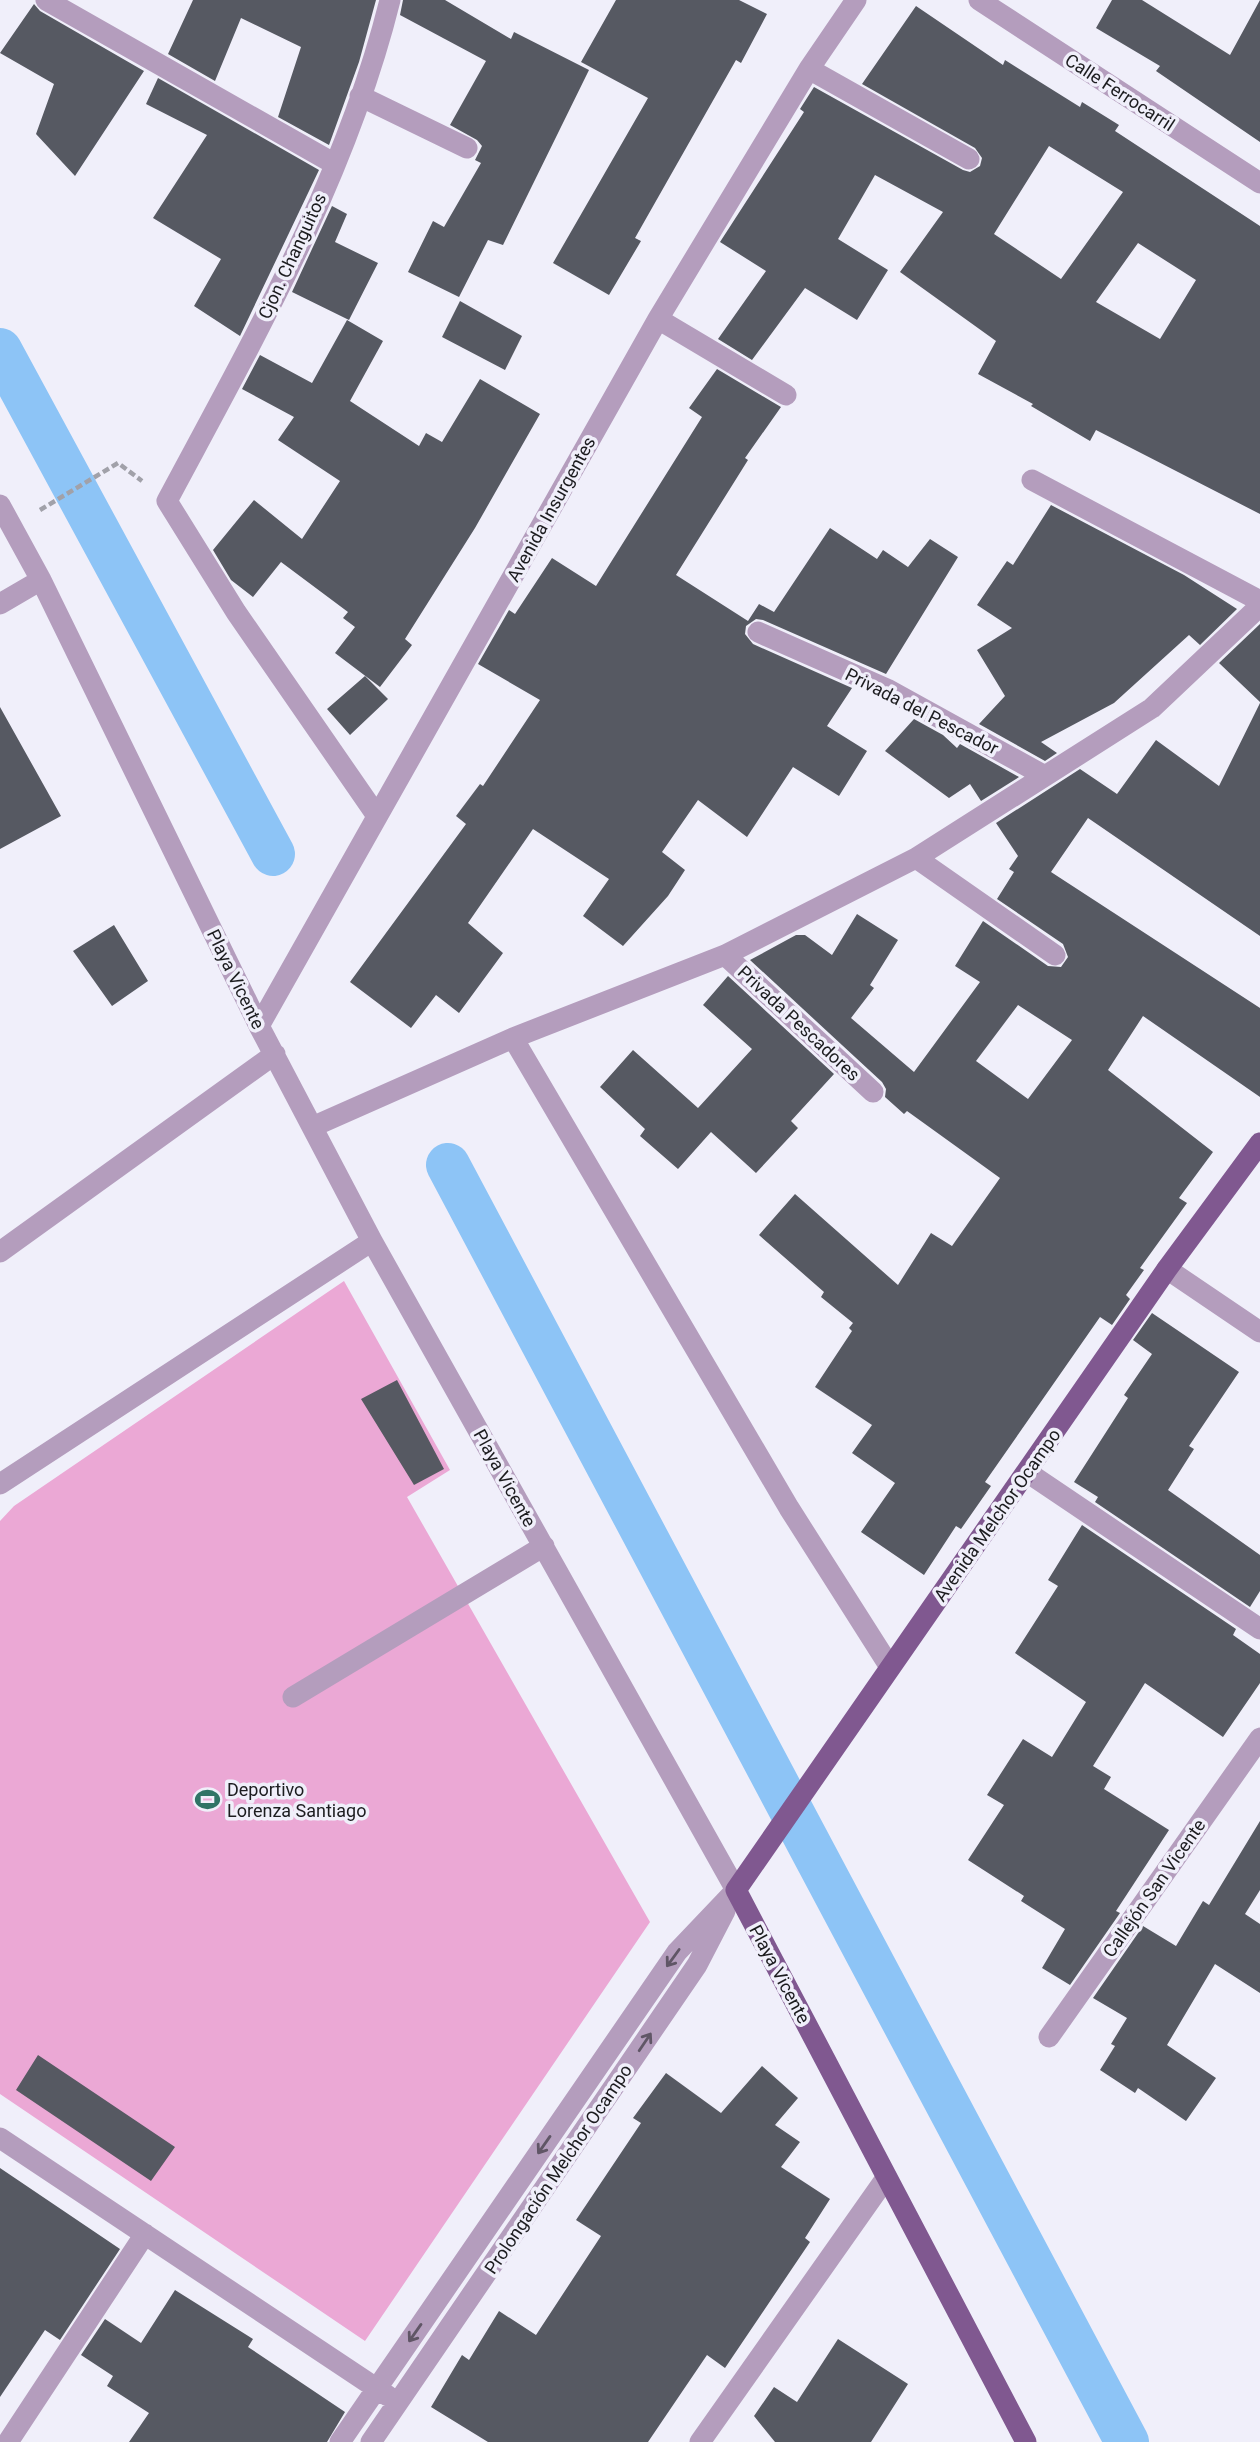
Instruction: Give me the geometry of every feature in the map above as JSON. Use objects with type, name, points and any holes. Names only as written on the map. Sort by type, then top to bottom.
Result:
[{"type":"main road","name":"Avenida Melchor Ocampo","points":[[736,1890],[1167,1269],[1260,1143]]},
{"type":"main road","name":"Playa Vicente","points":[[736,1890],[1026,2442]]},
{"type":"street","points":[[46,0],[333,163]]},
{"type":"street","name":"Cjon. Changuitos","points":[[377,816],[236,612],[167,501],[290,269],[376,54],[390,0]]},
{"type":"street","name":"Avenida Insurgentes","points":[[259,1026],[658,319],[809,69],[856,0]]},
{"type":"street","name":"Calle Ferrocarril","points":[[979,0],[1260,183]]},
{"type":"street","points":[[809,69],[969,159]]},
{"type":"street","points":[[360,96],[467,148]]},
{"type":"street","points":[[658,319],[786,395]]},
{"type":"street","points":[[312,1127],[513,1038],[725,955],[916,858],[1152,708],[1260,603],[1032,480]]},
{"type":"street","name":"Playa Vicente","points":[[0,505],[41,580],[259,1026],[372,1241],[736,1890]]},
{"type":"street","points":[[0,604],[41,580]]},
{"type":"street","name":"Privada del Pescador","points":[[758,632],[887,689],[1045,776]]},
{"type":"street","points":[[916,858],[1055,955]]},
{"type":"street","name":"Privada Pescadores","points":[[725,955],[873,1092]]},
{"type":"street","points":[[513,1038],[789,1508],[890,1667]]},
{"type":"street","points":[[0,1252],[275,1054]]},
{"type":"street","points":[[0,1484],[372,1241]]},
{"type":"street","points":[[1167,1269],[1260,1332]]},
{"type":"street","points":[[1027,1472],[1260,1629]]},
{"type":"street","points":[[293,1697],[544,1546]]},
{"type":"street","name":"Callejón San Vicente","points":[[1049,2038],[1260,1738]]},
{"type":"street","points":[[340,2442],[677,1952],[736,1890]]},
{"type":"street","name":"Prolongación Melchor Ocampo","points":[[372,2442],[697,1965],[736,1890]]},
{"type":"street","points":[[0,2138],[399,2403]]},
{"type":"street","points":[[700,2442],[886,2178]]},
{"type":"street","points":[[8,2442],[145,2234]]},
{"type":"path","points":[[46,505],[118,463]]},
{"type":"shaded area","points":[[344,1281],[450,1470],[407,1497],[650,1922],[365,2341],[0,2094],[0,1521],[14,1506]]},
{"type":"building","points":[[193,0],[376,0],[359,62],[329,145],[278,117],[301,47],[241,18],[215,81],[168,54]]},
{"type":"building","points":[[403,0],[445,0],[511,39],[514,32],[589,70],[503,245],[488,240],[459,297],[408,272],[433,221],[444,227],[481,163],[475,160],[482,146],[477,140],[450,125],[486,61],[400,15]]},
{"type":"building","points":[[616,0],[739,0],[767,14],[741,63],[736,60],[635,238],[641,241],[609,295],[553,263],[648,98],[581,62]]},
{"type":"building","points":[[1112,0],[1142,0],[1230,55],[1260,0],[1260,142],[1156,71],[1160,66],[1096,28]]},
{"type":"building","points":[[34,4],[40,11],[144,71],[75,176],[36,134],[54,84],[0,53]]},
{"type":"building","points":[[916,6],[1003,65],[1005,60],[1080,107],[1082,102],[1119,125],[1115,131],[1260,226],[1260,514],[1096,430],[1090,441],[1031,406],[1033,404],[978,374],[996,341],[900,272],[943,212],[875,175],[838,239],[888,270],[857,320],[805,288],[752,360],[718,339],[766,271],[720,242],[804,112],[800,109],[814,87],[963,170],[970,172],[980,166],[982,158],[975,148],[862,84]],"holes":[[[1049,146],[1123,192],[1061,279],[994,234]],[[1138,243],[1196,280],[1160,339],[1096,302]]]},
{"type":"building","points":[[158,78],[319,170],[240,336],[194,306],[221,259],[153,218],[207,135],[146,104]]},
{"type":"building","points":[[332,206],[347,214],[335,242],[378,263],[349,320],[292,292]]},
{"type":"building","points":[[460,301],[522,336],[505,370],[442,337]]},
{"type":"building","points":[[347,320],[383,341],[350,401],[419,446],[426,433],[442,442],[480,379],[540,414],[475,528],[405,639],[412,645],[380,687],[335,653],[355,627],[343,618],[348,612],[281,562],[253,597],[231,580],[213,550],[254,500],[302,539],[340,481],[278,440],[294,417],[242,389],[260,355],[312,383]]},
{"type":"building","points":[[717,369],[781,407],[745,458],[748,460],[676,575],[748,621],[759,604],[774,612],[830,528],[877,559],[883,550],[908,567],[930,539],[958,557],[886,674],[763,620],[756,619],[746,626],[745,634],[753,644],[852,688],[827,726],[867,751],[839,796],[793,767],[747,837],[698,800],[662,852],[685,870],[668,896],[623,946],[583,916],[609,879],[533,829],[468,923],[503,953],[459,1013],[436,995],[411,1028],[350,982],[466,824],[456,816],[480,784],[483,786],[540,700],[478,664],[509,610],[515,614],[552,558],[596,586],[702,417],[689,408]]},
{"type":"building","points":[[1051,505],[1184,575],[1237,609],[1200,645],[1189,635],[1114,703],[1041,742],[1057,753],[1045,761],[979,724],[1005,696],[977,650],[1012,628],[977,605],[1007,561],[1013,565]]},
{"type":"building","points":[[1260,624],[1260,702],[1219,663]]},
{"type":"building","points":[[365,676],[388,699],[350,735],[327,709]]},
{"type":"building","points":[[1260,703],[1260,936],[1088,818],[1051,872],[1260,1008],[1260,1097],[1143,1016],[1108,1070],[1213,1152],[1179,1198],[1187,1203],[1140,1268],[1144,1270],[1126,1295],[1130,1299],[1112,1325],[1100,1317],[985,1482],[991,1486],[961,1529],[956,1526],[924,1575],[861,1532],[895,1483],[852,1453],[872,1425],[815,1387],[852,1331],[849,1328],[853,1323],[821,1297],[824,1292],[759,1235],[795,1194],[898,1285],[931,1233],[952,1246],[1000,1178],[907,1111],[904,1114],[885,1097],[886,1089],[882,1082],[750,960],[796,935],[805,935],[832,955],[857,914],[898,940],[870,985],[874,988],[851,1018],[914,1072],[980,982],[955,966],[983,921],[1048,966],[1061,967],[1068,957],[1063,944],[997,899],[1014,872],[1009,869],[1018,856],[996,823],[1080,769],[1117,794],[1156,740],[1219,786]],"holes":[[[1018,1005],[1072,1040],[1028,1099],[976,1061]]]},
{"type":"building","points":[[0,707],[61,816],[0,849]]},
{"type":"building","points":[[914,719],[943,735],[957,748],[960,744],[1019,777],[981,801],[970,784],[949,798],[885,751]]},
{"type":"building","points":[[114,925],[148,981],[112,1006],[73,951]]},
{"type":"building","points":[[728,976],[834,1074],[791,1121],[798,1128],[756,1173],[711,1132],[678,1169],[640,1136],[645,1129],[600,1087],[633,1050],[698,1108],[752,1049],[703,1005]]},
{"type":"building","points":[[1152,1313],[1239,1372],[1189,1446],[1194,1449],[1168,1490],[1260,1555],[1260,1591],[1250,1607],[1095,1502],[1098,1497],[1074,1482],[1128,1398],[1124,1395],[1152,1354],[1133,1340]]},
{"type":"building","points":[[397,1380],[444,1469],[414,1485],[361,1399]]},
{"type":"building","points":[[1082,1525],[1236,1629],[1233,1635],[1260,1654],[1260,1683],[1223,1737],[1145,1683],[1093,1766],[1111,1777],[1104,1789],[1169,1830],[1116,1911],[1120,1913],[1070,1985],[1042,1968],[1065,1929],[1021,1901],[1024,1896],[968,1860],[1004,1805],[987,1795],[1023,1739],[1052,1757],[1086,1702],[1015,1653],[1058,1586],[1048,1580]]},
{"type":"building","points":[[1260,1821],[1260,1890],[1245,1914],[1260,1924],[1260,1993],[1215,1964],[1167,2045],[1216,2078],[1186,2121],[1138,2088],[1135,2093],[1100,2070],[1115,2046],[1111,2044],[1127,2018],[1093,1998],[1143,1926],[1176,1946],[1203,1901],[1209,1905]]},
{"type":"building","points":[[38,2055],[175,2147],[151,2181],[16,2090]]},
{"type":"building","points":[[762,2066],[798,2098],[775,2125],[800,2142],[781,2167],[830,2199],[805,2238],[810,2242],[725,2368],[707,2355],[648,2442],[488,2442],[431,2407],[462,2355],[469,2360],[499,2311],[536,2335],[601,2236],[576,2220],[641,2123],[633,2118],[666,2073],[721,2113]]},
{"type":"building","points":[[0,2168],[120,2249],[60,2340],[45,2330],[0,2397]]},
{"type":"building","points":[[175,2290],[253,2339],[248,2347],[345,2412],[327,2442],[129,2442],[149,2413],[107,2386],[113,2376],[81,2355],[105,2319],[141,2343]]},
{"type":"building","points":[[838,2339],[908,2384],[871,2442],[775,2442],[754,2416],[774,2387],[797,2402]]},
{"type":"waterway","points":[[0,350],[273,854]]},
{"type":"waterway","points":[[448,1165],[1127,2442]]},
{"type":"place","name":"Deportivo Lorenza Santiago","points":[[207,1799]]}]
